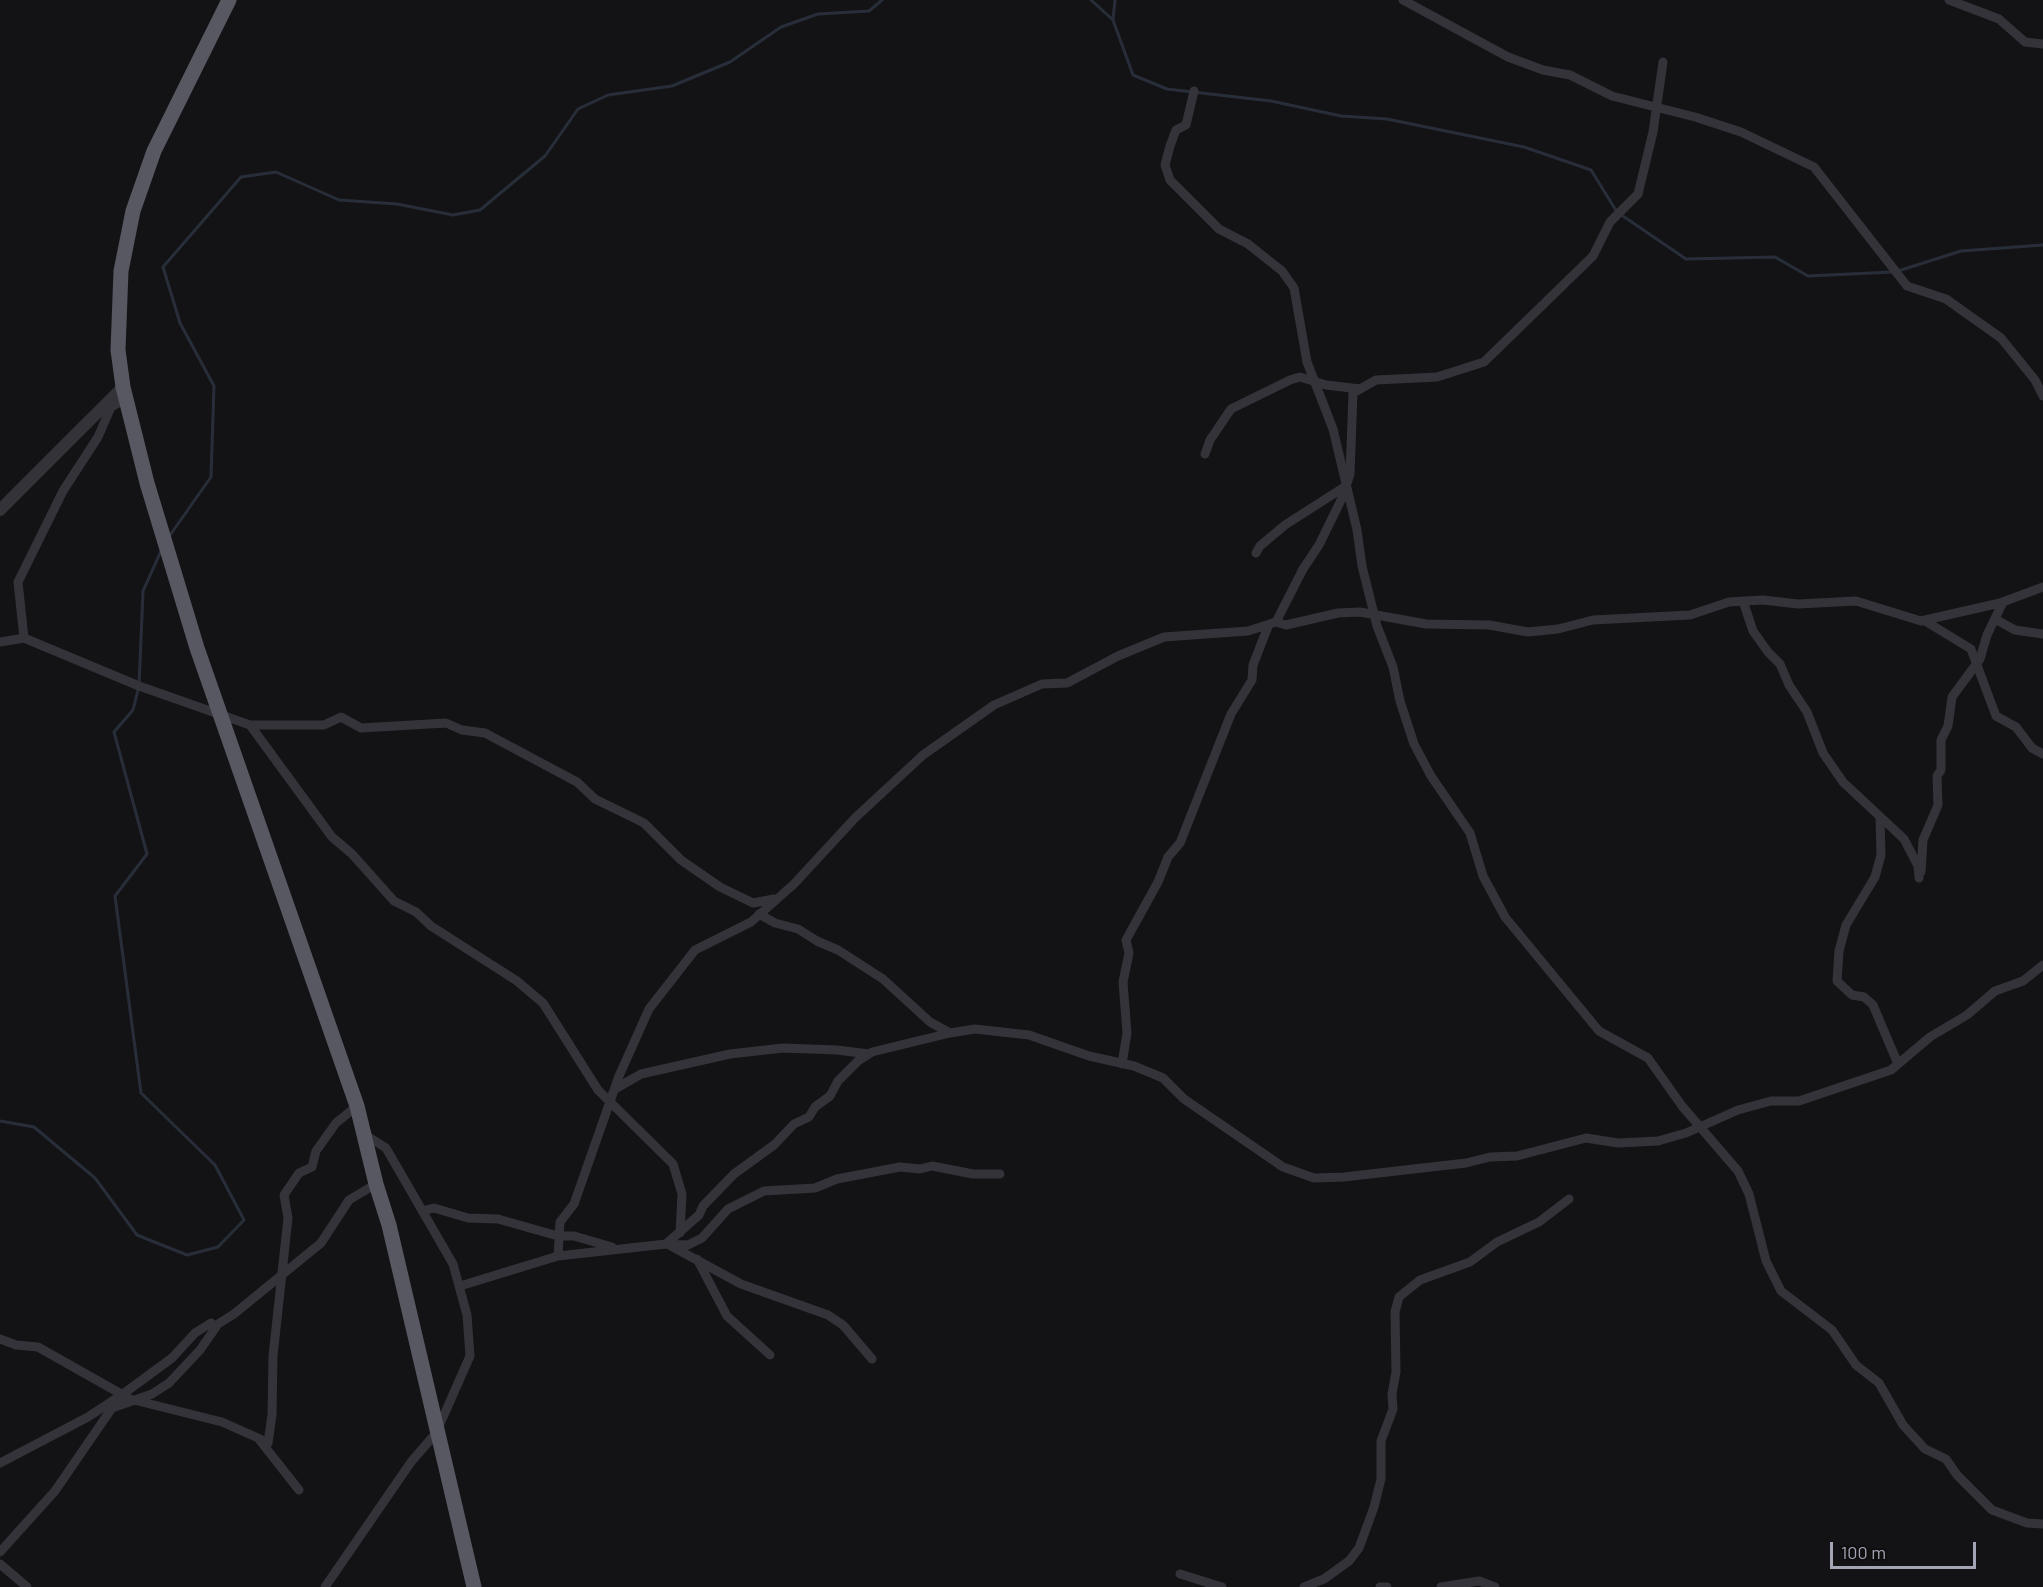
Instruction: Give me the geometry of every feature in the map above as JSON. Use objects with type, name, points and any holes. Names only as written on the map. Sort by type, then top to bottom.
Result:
[{"type":"highway","points":[[229,0],[154,151],[133,212],[121,271],[118,350],[124,393],[147,483],[218,712],[357,1106],[389,1226],[474,1587]]},
{"type":"street","points":[[1403,0],[1508,57],[1543,70],[1570,75],[1612,96],[1741,132],[1814,166],[1908,286],[1946,299],[2001,338],[2035,380],[2043,396]]},
{"type":"street","points":[[1949,0],[1970,10],[1990,14],[2025,42],[2043,44]]},
{"type":"street","points":[[1122,1064],[1127,1033],[1123,982],[1129,953],[1126,940],[1158,882],[1168,856],[1180,843],[1231,714],[1252,680],[1253,665],[1272,623],[1302,569],[1319,545],[1346,486],[1350,474],[1353,393],[1377,380],[1437,377],[1462,371],[1484,362],[1507,343],[1593,256],[1610,222],[1638,194],[1657,108],[1663,62]]},
{"type":"street","points":[[1194,91],[1186,125],[1176,130],[1170,146],[1165,165],[1170,180],[1219,230],[1248,244],[1282,271],[1294,288],[1307,362],[1333,429],[1357,530],[1362,566],[1375,614],[1394,667],[1400,701],[1414,744],[1431,776],[1470,833],[1483,876],[1505,917],[1533,954],[1548,967],[1590,1022],[1608,1038],[1648,1058],[1682,1106],[1702,1126],[1743,1179],[1755,1214],[1766,1260],[1781,1291],[1832,1330],[1856,1365],[1879,1383],[1902,1425],[1925,1449],[1946,1458],[1961,1479],[1992,1510],[2027,1523],[2043,1524]]},
{"type":"street","points":[[1205,454],[1209,440],[1231,408],[1290,380],[1300,377],[1360,389]]},
{"type":"street","points":[[0,510],[124,393]]},
{"type":"street","points":[[24,638],[18,582],[63,491],[98,437],[111,406],[124,393]]},
{"type":"street","points":[[1256,553],[1285,525],[1346,486]]},
{"type":"street","points":[[558,1256],[560,1222],[574,1204],[613,1091],[649,1009],[695,950],[751,922],[823,855],[855,818],[923,754],[994,705],[1042,684],[1066,683],[1118,656],[1164,637],[1248,631],[1272,623],[1286,625],[1348,612],[1375,614],[1426,624],[1479,624],[1528,632],[1558,629],[1593,620],[1690,615],[1712,607],[1743,601],[1810,604],[1856,601],[1912,621],[1925,621],[2003,602],[2043,587]]},
{"type":"street","points":[[1743,601],[1754,631],[1768,652],[1780,664],[1789,685],[1807,712],[1823,753],[1843,782],[1904,840],[1918,866],[1919,878],[1924,859],[1923,840],[1938,805],[1937,776],[1941,770],[1941,740],[1948,726],[1952,697],[1977,663],[2003,602]]},
{"type":"street","points":[[1995,619],[2015,630],[2043,634]]},
{"type":"street","points":[[1925,621],[1968,645],[1996,716],[2016,728],[2032,748],[2043,754]]},
{"type":"street","points":[[0,642],[24,638],[139,686],[250,724],[324,724],[341,717],[362,728],[446,723],[462,730],[485,733],[577,782],[596,799],[644,823],[681,860],[720,887],[753,903],[776,899]]},
{"type":"street","points":[[250,724],[332,837],[352,854],[394,901],[416,912],[431,926],[517,981],[543,1004],[598,1090],[673,1164],[682,1194],[680,1233]]},
{"type":"street","points":[[1880,818],[1881,855],[1875,877],[1846,926],[1839,951],[1838,981],[1852,995],[1864,997],[1873,1005],[1898,1064]]},
{"type":"street","points":[[759,914],[775,923],[798,929],[816,941],[838,950],[884,979],[930,1022],[950,1033]]},
{"type":"street","points":[[613,1091],[641,1074],[730,1054],[783,1048],[828,1049],[870,1054],[950,1033],[975,1029],[1029,1035],[1163,1078],[1184,1099],[1283,1167],[1314,1178],[1344,1177],[1466,1163],[1490,1157],[1517,1156],[1586,1138],[1618,1143],[1659,1141],[1738,1110],[1771,1101],[1799,1101],[1891,1070],[1930,1037],[1967,1015],[1995,991],[2023,981],[2043,965]]},
{"type":"street","points":[[666,1244],[680,1233],[734,1174],[774,1145],[795,1124],[809,1117],[815,1107],[830,1096],[844,1074],[870,1054]]},
{"type":"street","points":[[0,1339],[16,1345],[38,1347],[135,1400],[222,1422],[268,1443],[274,1395],[272,1364],[278,1326],[280,1277],[288,1218],[284,1195],[299,1173],[312,1167],[316,1151],[336,1123],[357,1106]]},
{"type":"street","points":[[325,1587],[411,1462],[436,1433],[470,1356],[467,1315],[453,1264],[386,1148],[363,1133]]},
{"type":"street","points":[[460,1286],[558,1256],[666,1244],[688,1245],[702,1238],[728,1209],[764,1191],[815,1188],[837,1179],[900,1167],[932,1166],[973,1174],[1000,1174]]},
{"type":"street","points":[[0,1552],[55,1491],[112,1408],[135,1400],[169,1383],[200,1350],[218,1324],[234,1314],[321,1243],[349,1200],[376,1184]]},
{"type":"street","points":[[1304,1587],[1324,1579],[1349,1561],[1359,1548],[1374,1508],[1381,1479],[1381,1441],[1393,1409],[1392,1394],[1396,1372],[1395,1312],[1399,1297],[1420,1280],[1470,1262],[1497,1242],[1539,1222],[1569,1199]]},
{"type":"street","points":[[422,1211],[434,1208],[468,1218],[498,1220],[558,1236],[574,1236],[619,1248]]},
{"type":"street","points":[[666,1244],[741,1284],[828,1315],[843,1325],[872,1359]]},
{"type":"street","points":[[697,1259],[727,1316],[770,1355]]},
{"type":"street","points":[[0,1463],[88,1417],[123,1394],[172,1358],[195,1333],[211,1323]]},
{"type":"street","points":[[258,1438],[299,1490]]},
{"type":"street","points":[[0,1564],[27,1587]]},
{"type":"street","points":[[1180,1574],[1222,1587]]},
{"type":"street","points":[[1441,1587],[1479,1581],[1495,1587]]},
{"type":"street","points":[[1380,1587],[1387,1587]]},
{"type":"waterway","points":[[168,538],[211,477],[214,386],[180,323],[163,267],[241,177],[276,172],[339,200],[397,204],[453,215],[480,210],[545,156],[578,109],[608,95],[672,86],[730,62],[781,27],[818,14],[869,11],[882,0]]},
{"type":"waterway","points":[[1091,0],[1113,20]]},
{"type":"waterway","points":[[1115,0],[1113,20],[1133,75],[1167,89],[1271,101],[1341,116],[1387,119],[1524,147],[1591,170],[1617,212],[1686,259],[1775,257],[1808,276],[1892,272]]},
{"type":"waterway","points":[[1898,271],[1961,251],[2043,245]]},
{"type":"waterway","points":[[0,1121],[34,1127],[95,1178],[137,1235],[187,1255],[218,1247],[244,1220],[215,1165],[141,1093],[115,896],[147,854],[114,732],[133,710],[139,686],[143,591],[161,551]]}]
